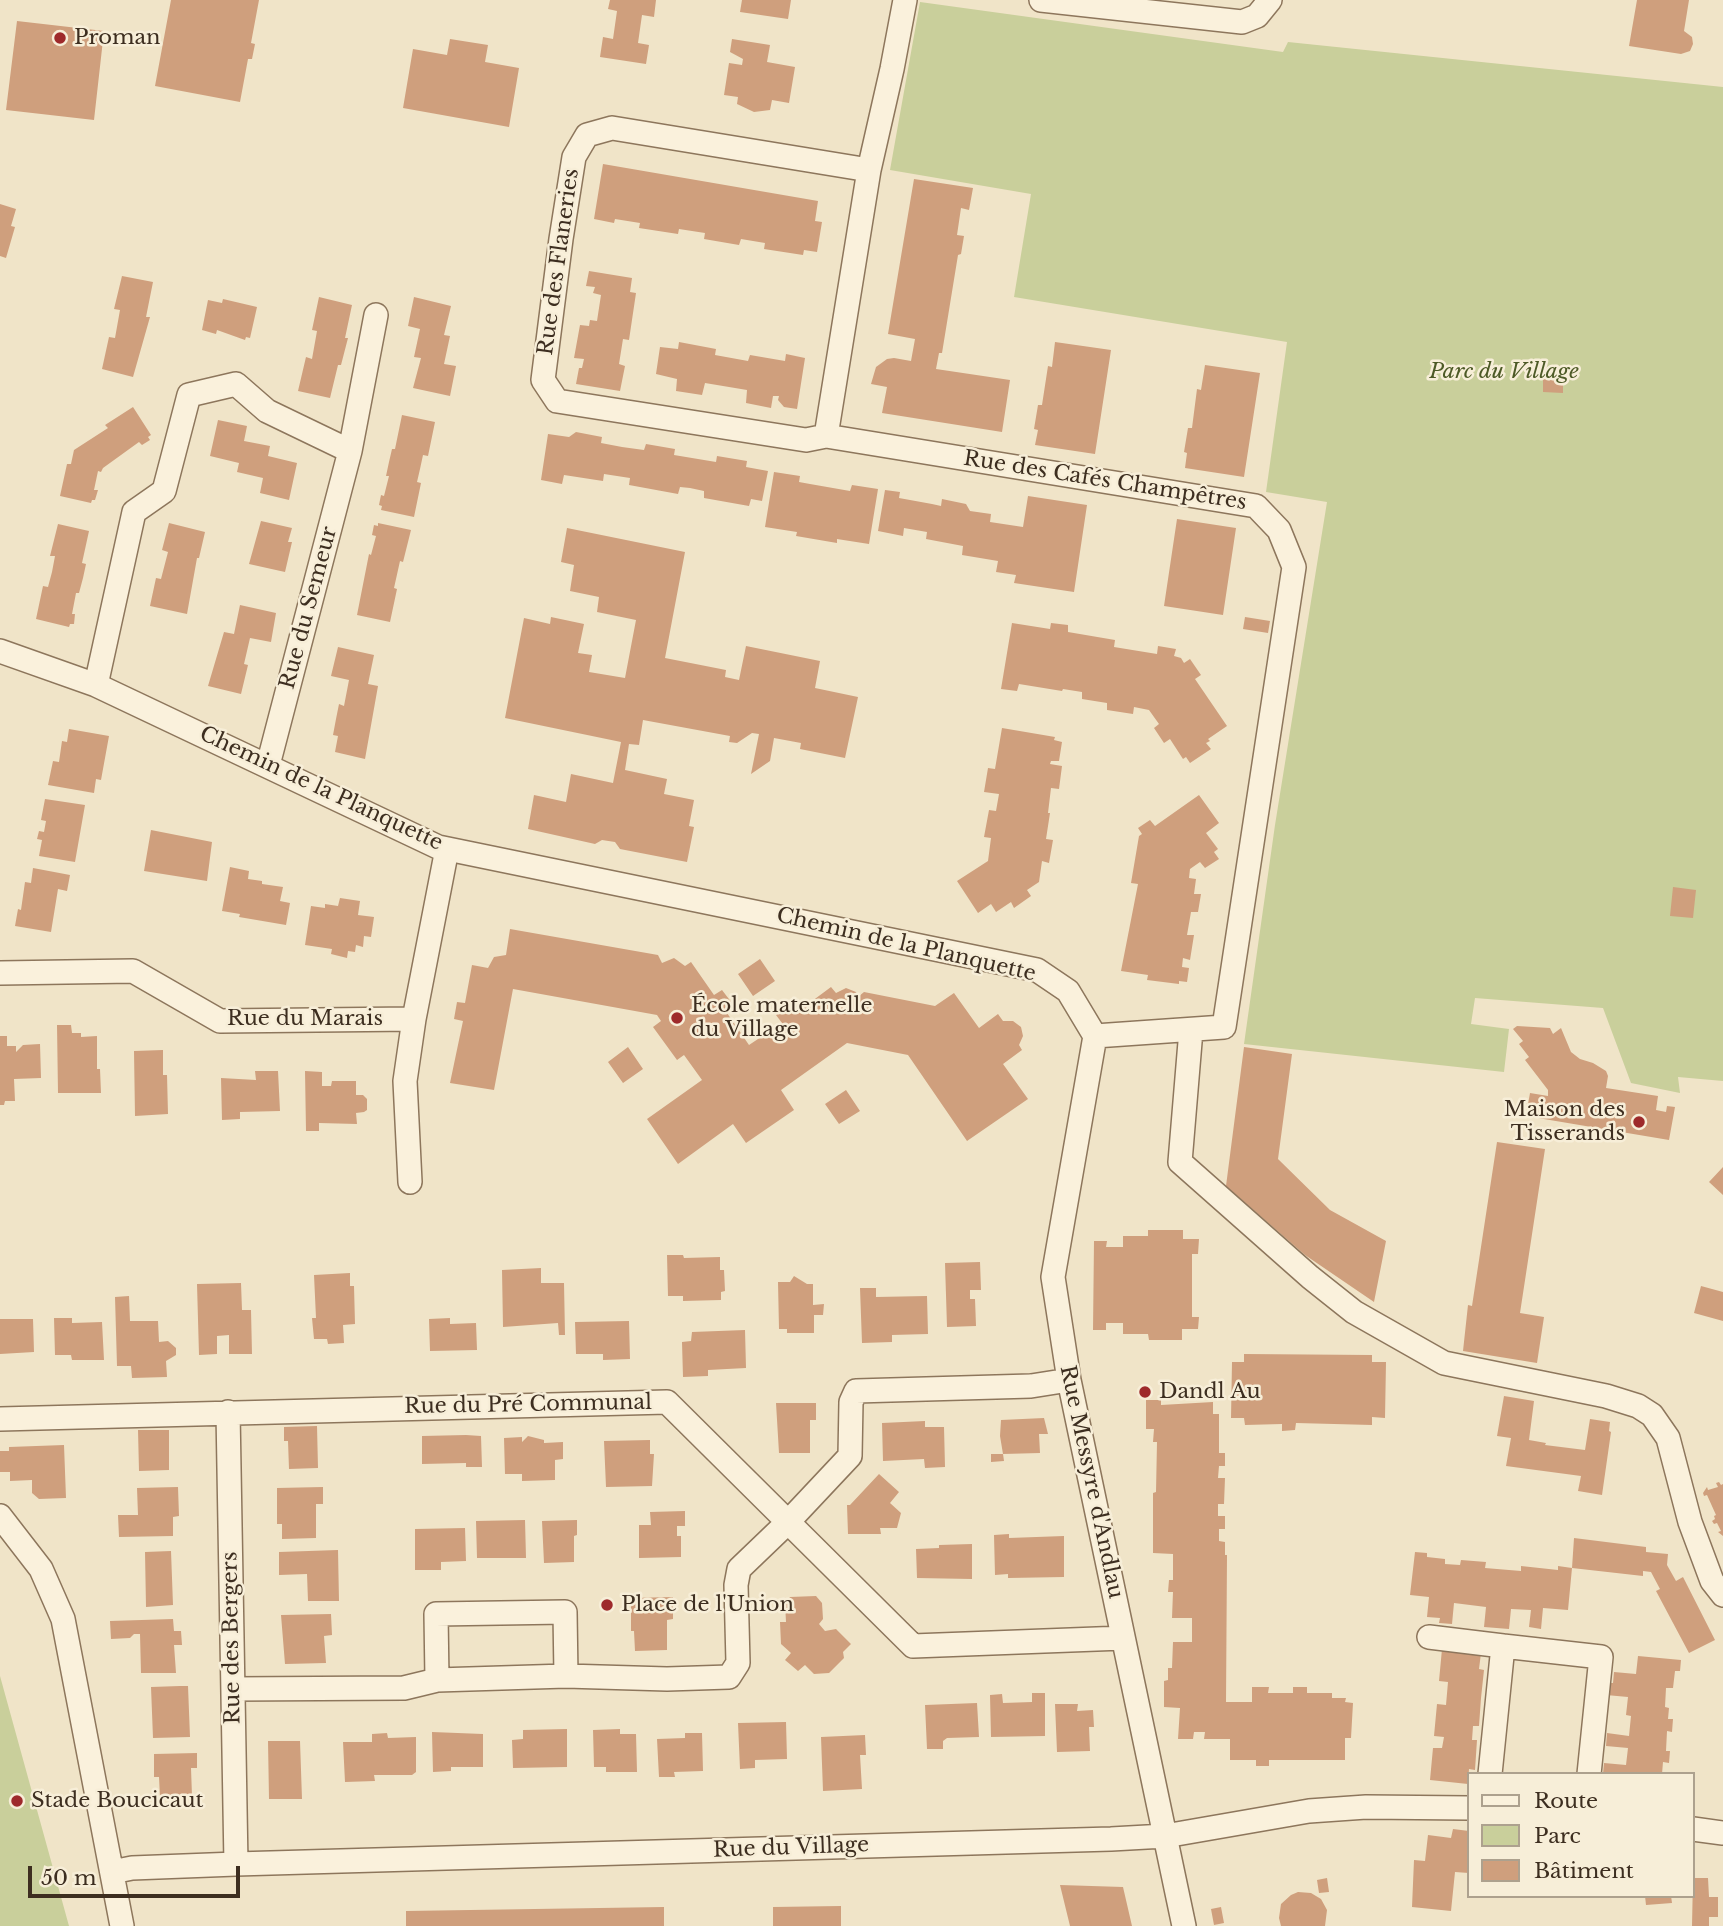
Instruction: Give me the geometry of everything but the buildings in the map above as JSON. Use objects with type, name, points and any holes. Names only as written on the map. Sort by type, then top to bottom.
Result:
[{"type":"street","points":[[826,436],[869,170],[905,0]]},
{"type":"street","points":[[1041,0],[1242,22],[1257,16],[1270,0]]},
{"type":"street","name":"Rue des Flaneries","points":[[826,436],[806,440],[557,401],[543,380],[561,239],[575,157],[587,135],[612,128],[869,170]]},
{"type":"street","name":"Rue du Semeur","points":[[268,765],[350,451],[376,315]]},
{"type":"street","points":[[96,685],[134,512],[164,491],[190,395],[236,384],[267,411],[350,451]]},
{"type":"street","name":"Rue des Cafés Champêtres","points":[[826,436],[1256,506],[1279,530],[1294,567],[1224,1027],[1191,1030]]},
{"type":"street","name":"Chemin de la Planquette","points":[[0,651],[96,685],[438,847],[1037,970],[1068,991],[1095,1036]]},
{"type":"street","points":[[410,1182],[405,1081],[414,1019],[447,849]]},
{"type":"street","name":"Rue du Marais","points":[[0,973],[133,971],[220,1021],[414,1019]]},
{"type":"street","points":[[1095,1036],[1191,1030],[1180,1162],[1310,1277],[1354,1312],[1444,1363],[1606,1396],[1638,1406],[1652,1415],[1668,1438],[1690,1522],[1712,1581],[1723,1595]]},
{"type":"street","name":"Rue Messyre d'Andlau","points":[[1095,1036],[1053,1277],[1069,1380],[1184,1926]]},
{"type":"street","points":[[233,1689],[404,1688],[437,1680],[566,1676],[667,1679],[729,1677],[738,1663],[736,1585],[739,1569],[850,1456],[851,1402],[856,1391],[1031,1387],[1069,1380]]},
{"type":"street","name":"Rue du Pré Communal","points":[[0,1419],[667,1402],[913,1646],[1124,1638]]},
{"type":"street","name":"Rue des Bergers","points":[[228,1412],[236,1864]]},
{"type":"street","points":[[0,1516],[41,1569],[63,1619],[122,1926]]},
{"type":"street","points":[[437,1680],[436,1614],[565,1612],[566,1676]]},
{"type":"street","points":[[1429,1637],[1601,1657],[1589,1772]]},
{"type":"street","points":[[1490,1772],[1503,1646]]},
{"type":"street","name":"Rue du Village","points":[[112,1872],[132,1868],[236,1864],[1097,1840],[1165,1836],[1309,1811],[1366,1807],[1468,1808]]},
{"type":"street","points":[[1695,1829],[1723,1833]]},
{"type":"green space","name":"Parc du Village","points":[[920,2],[1283,52],[1288,42],[1723,87],[1723,1081],[1678,1077],[1680,1093],[1631,1083],[1603,1008],[1475,998],[1471,1024],[1509,1029],[1504,1072],[1244,1044],[1275,825],[1327,502],[1266,492],[1287,342],[1014,297],[1031,194],[890,170]]},
{"type":"green space","name":"Stade Boucicaut","points":[[0,1676],[69,1926],[0,1926]]},
{"type":"place","name":"Proman","points":[[60,38]]},
{"type":"place","name":"École maternelle du Village","points":[[677,1018]]},
{"type":"place","name":"Maison des Tisserands","points":[[1639,1122]]},
{"type":"place","name":"Dandl Au","points":[[1145,1392]]},
{"type":"place","name":"Place de l'Union","points":[[607,1605]]},
{"type":"place","name":"Stade Boucicaut","points":[[17,1801]]}]
